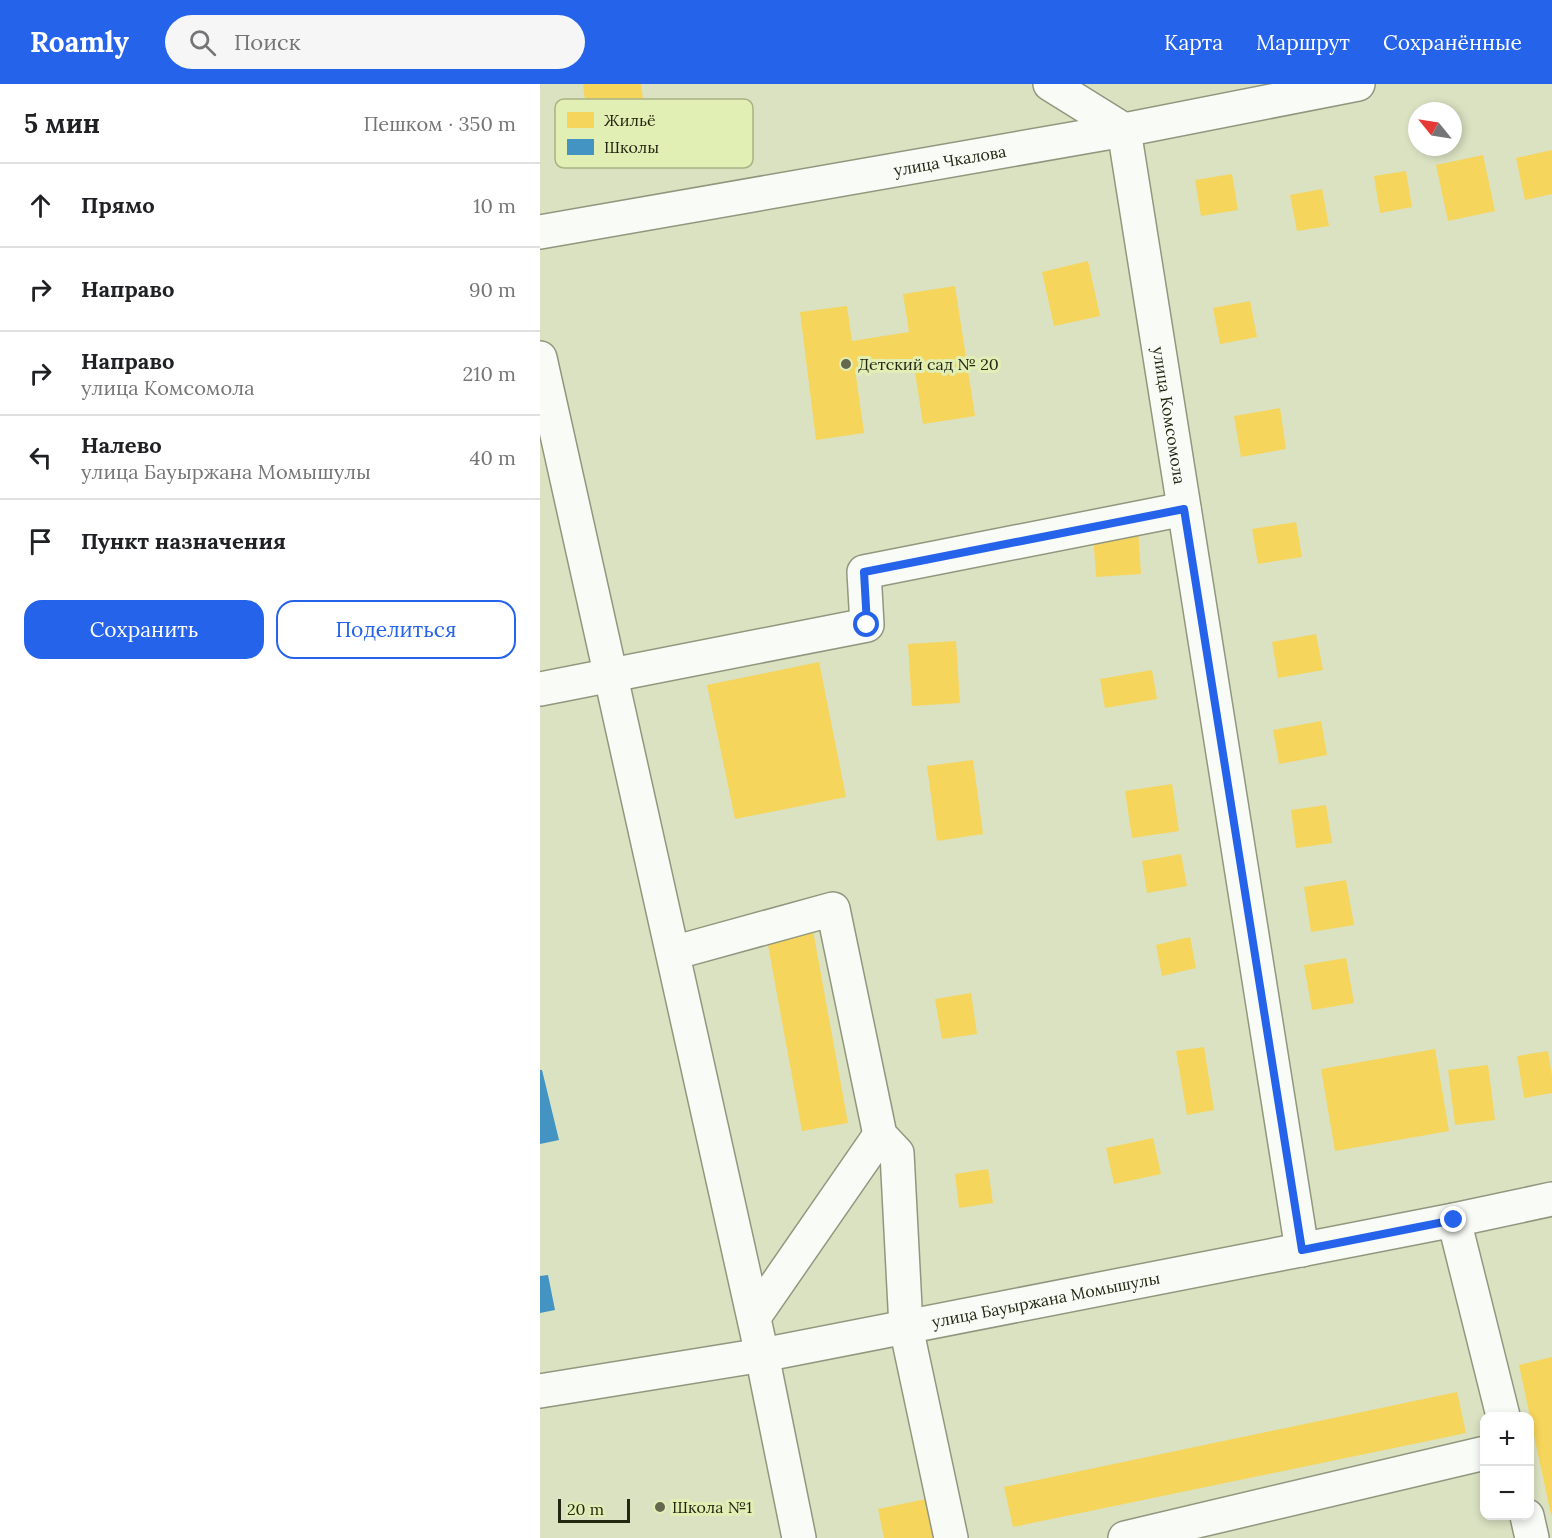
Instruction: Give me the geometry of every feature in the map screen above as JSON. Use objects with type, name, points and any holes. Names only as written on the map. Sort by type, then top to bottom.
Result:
[{"type":"street","points":[[1050,84],[1124,130]]},
{"type":"street","name":"улица Чкалова","points":[[540,232],[1124,130],[1358,84]]},
{"type":"street","name":"улица Комсомола","points":[[1124,130],[1302,1250]]},
{"type":"street","points":[[540,358],[754,1317],[799,1538]]},
{"type":"street","points":[[540,689],[867,625],[864,572],[1184,509]]},
{"type":"street","points":[[673,954],[833,909],[880,1136],[897,1153],[906,1326],[951,1538]]},
{"type":"street","points":[[754,1317],[880,1136]]},
{"type":"street","name":"улица Бауыржана Момышулы","points":[[540,1391],[762,1354],[1302,1250],[1552,1199]]},
{"type":"street","points":[[1454,1220],[1502,1412]]},
{"type":"street","points":[[1125,1538],[1480,1454]]},
{"type":"street","points":[[1528,1520],[1532,1538]]},
{"type":"building: Жильё","points":[[583,84],[641,84],[643,99],[585,99]]},
{"type":"building: Жильё","points":[[1552,150],[1552,194],[1525,200],[1516,158]]},
{"type":"building: Жильё","points":[[1483,155],[1495,211],[1448,221],[1436,165]]},
{"type":"building: Жильё","points":[[1406,171],[1412,207],[1380,213],[1374,176]]},
{"type":"building: Жильё","points":[[1232,174],[1238,210],[1201,216],[1195,180]]},
{"type":"building: Жильё","points":[[1322,189],[1329,226],[1297,231],[1290,195]]},
{"type":"building: Жильё","points":[[1088,261],[1100,316],[1054,326],[1042,272]]},
{"type":"building: Жильё","name":"Детский сад № 20","points":[[955,286],[975,416],[923,424],[913,359],[855,369],[864,433],[816,440],[800,312],[847,306],[852,341],[909,332],[903,294]]},
{"type":"building: Жильё","points":[[1250,301],[1257,337],[1220,344],[1213,308]]},
{"type":"building: Жильё","points":[[1280,408],[1286,449],[1241,457],[1234,416]]},
{"type":"building: Жильё","points":[[1296,522],[1302,557],[1258,564],[1252,529]]},
{"type":"building: Жильё","points":[[1138,530],[1141,574],[1096,577],[1093,533]]},
{"type":"building: Жильё","points":[[1316,634],[1323,670],[1278,678],[1272,642]]},
{"type":"building: Жильё","points":[[956,641],[960,703],[912,706],[908,644]]},
{"type":"building: Жильё","points":[[819,662],[846,797],[735,819],[707,685]]},
{"type":"building: Жильё","points":[[1152,670],[1157,699],[1105,708],[1100,679]]},
{"type":"building: Жильё","points":[[1321,721],[1327,755],[1279,764],[1273,730]]},
{"type":"building: Жильё","points":[[973,760],[983,834],[937,841],[927,766]]},
{"type":"building: Жильё","points":[[1172,784],[1179,831],[1132,838],[1125,791]]},
{"type":"building: Жильё","points":[[1326,805],[1332,843],[1296,848],[1291,810]]},
{"type":"building: Жильё","points":[[1181,854],[1187,886],[1147,893],[1142,861]]},
{"type":"building: Жильё","points":[[1346,880],[1354,925],[1311,932],[1304,887]]},
{"type":"building: Жильё","points":[[812,925],[848,1123],[802,1131],[766,934]]},
{"type":"building: Жильё","points":[[1190,937],[1196,968],[1162,976],[1156,945]]},
{"type":"building: Жильё","points":[[1346,958],[1354,1003],[1312,1010],[1304,965]]},
{"type":"building: Жильё","points":[[971,993],[977,1034],[942,1039],[935,999]]},
{"type":"building: Жильё","points":[[1204,1047],[1214,1110],[1187,1115],[1176,1051]]},
{"type":"building: Жильё","points":[[1435,1049],[1449,1131],[1335,1151],[1321,1069]]},
{"type":"building: Жильё","points":[[1548,1051],[1552,1093],[1524,1098],[1517,1056]]},
{"type":"building: Жильё","points":[[1488,1065],[1495,1120],[1455,1125],[1448,1070]]},
{"type":"building: Жильё","points":[[1153,1138],[1161,1174],[1114,1184],[1106,1148]]},
{"type":"building: Жильё","points":[[988,1169],[993,1203],[959,1208],[955,1174]]},
{"type":"building: Жильё","points":[[1552,1357],[1552,1515],[1534,1435],[1534,1412],[1529,1412],[1519,1365]]},
{"type":"building: Жильё","points":[[1457,1392],[1466,1433],[1013,1527],[1004,1487]]},
{"type":"building: Жильё","points":[[926,1499],[933,1538],[884,1538],[878,1509]]},
{"type":"building: Школы","points":[[540,1070],[542,1070],[559,1140],[540,1144]]},
{"type":"building: Школы","points":[[548,1275],[555,1310],[540,1313],[540,1276]]},
{"type":"place","name":"Детский сад № 20","points":[[846,364]]},
{"type":"place","name":"Школа №1","points":[[660,1507]]},
{"type":"route","points":[[867,625],[864,572],[1184,509],[1302,1250],[1454,1220]]}]
